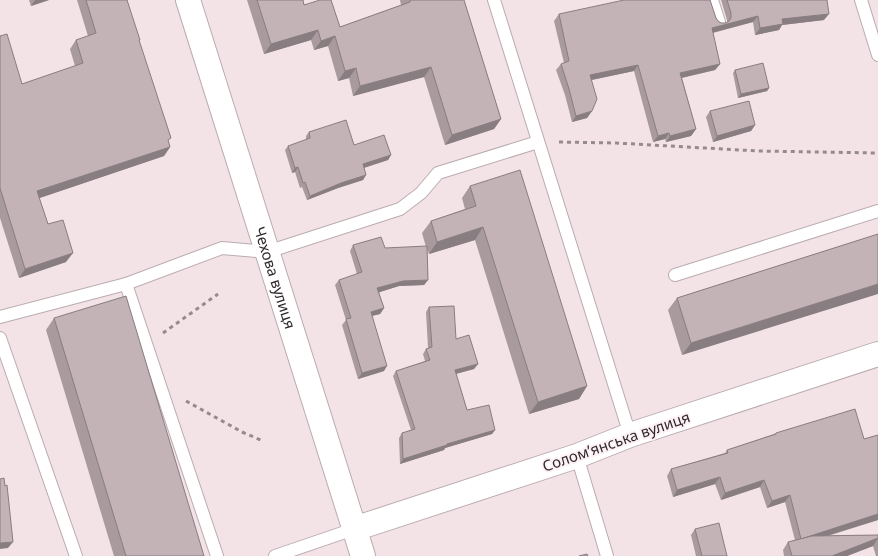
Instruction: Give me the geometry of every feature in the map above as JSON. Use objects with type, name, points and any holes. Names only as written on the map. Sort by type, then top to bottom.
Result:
[{"type":"street","name":"Чехова вулиця","points":[[188,0],[362,556]]},
{"type":"street","name":"Соломʼянська вулиця","points":[[354,529],[577,456],[630,435],[878,354]]},
{"type":"lane","points":[[494,0],[630,435]]},
{"type":"lane","points":[[712,0],[719,22]]},
{"type":"lane","points":[[861,0],[878,55]]},
{"type":"lane","points":[[0,317],[126,284],[222,248],[267,252],[400,209],[421,193],[438,172],[538,142]]},
{"type":"lane","points":[[675,275],[878,211]]},
{"type":"lane","points":[[126,284],[217,556]]},
{"type":"lane","points":[[0,338],[76,556]]},
{"type":"lane","points":[[577,456],[607,556]]},
{"type":"lane","points":[[276,556],[354,529]]},
{"type":"path","points":[[538,142],[616,143],[758,151],[878,153]]},
{"type":"path","points":[[147,345],[218,294]]},
{"type":"path","points":[[162,389],[242,432],[263,441]]},
{"type":"building","points":[[86,0],[127,0],[171,138],[168,140],[170,147],[37,191],[48,224],[63,220],[73,253],[25,269],[0,188],[0,36],[7,34],[22,84],[83,63],[76,40],[96,33]]},
{"type":"building","points":[[257,0],[303,0],[304,5],[320,0],[331,0],[340,27],[410,2],[410,0],[464,0],[501,119],[452,135],[431,67],[360,86],[356,68],[345,71],[335,36],[321,41],[318,30],[271,44]]},
{"type":"building","points":[[624,0],[710,0],[716,18],[721,23],[726,23],[731,18],[727,0],[827,0],[829,14],[782,19],[783,24],[760,28],[758,16],[712,28],[720,64],[680,73],[696,129],[670,136],[669,133],[658,136],[638,65],[590,75],[597,99],[592,111],[576,116],[561,64],[569,61],[559,14]]},
{"type":"building","points":[[763,63],[769,88],[741,94],[735,70]]},
{"type":"building","points":[[749,101],[755,125],[717,136],[710,111]]},
{"type":"building","points":[[346,120],[354,145],[384,135],[391,155],[363,164],[366,175],[310,196],[298,167],[295,168],[288,146],[310,138],[309,132]]},
{"type":"building","points":[[520,170],[587,386],[538,402],[483,227],[437,242],[431,221],[476,206],[470,186]]},
{"type":"building","points":[[878,234],[878,284],[691,343],[677,298]]},
{"type":"building","points":[[381,237],[385,248],[427,246],[428,280],[403,281],[377,288],[384,308],[371,312],[387,366],[362,373],[346,319],[351,318],[339,280],[362,272],[353,245]]},
{"type":"building","points":[[126,296],[204,556],[126,556],[54,318]]},
{"type":"building","points":[[454,306],[456,339],[469,335],[478,364],[455,370],[467,410],[489,405],[495,430],[403,459],[402,433],[415,429],[396,371],[430,360],[426,349],[432,347],[429,307]]},
{"type":"building","points":[[855,409],[864,439],[878,435],[878,514],[801,539],[790,495],[772,501],[764,480],[725,493],[720,477],[677,490],[671,469],[728,453],[727,450],[776,433]]},
{"type":"building","points":[[4,478],[5,486],[7,485],[13,542],[0,543],[0,479]]},
{"type":"building","points":[[719,523],[727,556],[702,556],[695,529]]},
{"type":"building","points":[[878,535],[878,538],[832,556],[792,556],[788,542],[812,536]]}]
